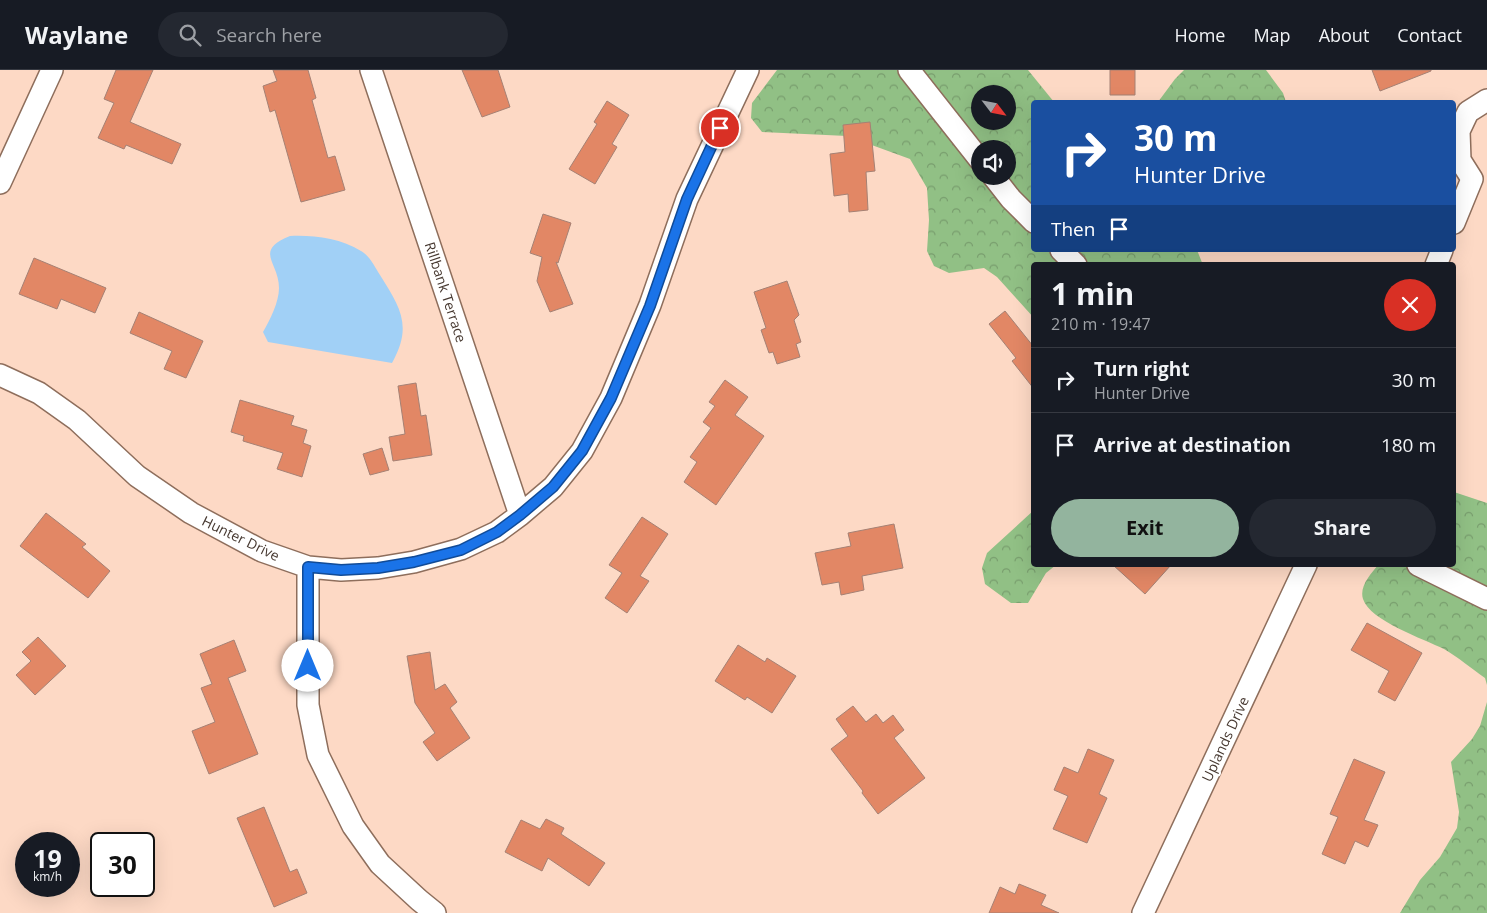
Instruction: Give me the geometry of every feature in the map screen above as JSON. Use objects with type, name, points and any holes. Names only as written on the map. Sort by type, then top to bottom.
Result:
[{"type":"street","points":[[0,184],[52,70]]},
{"type":"street","name":"Rillbank Terrace","points":[[371,70],[520,515]]},
{"type":"street","name":"Hunter Drive","points":[[0,375],[39,393],[77,420],[138,476],[191,513],[262,551],[308,567],[341,570],[378,568],[414,562],[461,550],[497,532],[520,515],[553,487],[582,451],[611,398],[650,306],[687,199],[748,70]]},
{"type":"street","points":[[909,70],[971,149]]},
{"type":"street","points":[[1456,219],[1480,178],[1460,160],[1459,131],[1468,112],[1487,100]]},
{"type":"street","points":[[1000,185],[1031,219]]},
{"type":"street","points":[[1063,252],[1073,262]]},
{"type":"street","points":[[308,567],[308,706],[318,755],[353,826],[380,864],[435,913]]},
{"type":"street","name":"Uplands Drive","points":[[1143,913],[1305,567]]},
{"type":"street","points":[[1422,567],[1487,599]]},
{"type":"green space","points":[[777,70],[1028,70],[1052,100],[1031,100],[1031,252],[1198,252],[1202,262],[1031,262],[1031,315],[997,277],[984,268],[949,273],[934,266],[927,251],[929,220],[927,188],[910,159],[847,136],[762,132],[751,118],[752,103]]},
{"type":"green space","points":[[1184,70],[1266,70],[1283,93],[1285,100],[1159,100]]},
{"type":"green space","points":[[1456,493],[1487,503],[1487,685],[1485,678],[1449,652],[1386,622],[1376,615],[1368,607],[1362,594],[1369,576],[1376,567],[1456,567]]},
{"type":"green space","points":[[1031,513],[1031,567],[1054,567],[1046,573],[1028,603],[1011,603],[985,584],[982,568],[987,553]]},
{"type":"green space","points":[[1487,702],[1487,913],[1400,913],[1420,880],[1440,857],[1457,828],[1459,812],[1451,762],[1472,739],[1480,726]]},
{"type":"water","points":[[290,236],[308,236],[335,240],[353,247],[369,258],[393,297],[401,317],[403,327],[402,338],[392,363],[268,342],[263,332],[276,305],[279,293],[278,279],[270,252],[279,241]]},
{"type":"building","points":[[116,70],[153,70],[130,122],[181,144],[172,164],[126,145],[124,149],[98,138],[114,103],[104,99]]},
{"type":"building","points":[[273,70],[308,70],[316,98],[312,100],[328,158],[335,156],[345,190],[301,202],[275,110],[270,112],[263,86],[277,81]]},
{"type":"building","points":[[462,70],[498,70],[510,107],[482,117]]},
{"type":"building","points":[[1110,70],[1135,70],[1135,95],[1110,95]]},
{"type":"building","points":[[1372,70],[1431,70],[1431,71],[1380,91]]},
{"type":"building","points":[[607,101],[629,115],[612,144],[617,147],[595,184],[569,169],[597,124],[594,122]]},
{"type":"building","points":[[870,122],[875,171],[866,172],[868,210],[849,212],[848,194],[834,196],[830,154],[845,152],[843,125]]},
{"type":"building","points":[[543,214],[571,223],[558,263],[556,262],[573,304],[550,312],[537,281],[542,257],[530,253]]},
{"type":"building","points":[[34,258],[106,288],[95,313],[61,299],[57,309],[19,294]]},
{"type":"building","points":[[787,281],[799,315],[794,320],[801,342],[796,344],[800,357],[777,364],[773,352],[769,353],[761,330],[766,328],[754,292]]},
{"type":"building","points":[[1005,311],[1031,344],[1031,385],[1012,361],[1016,358],[989,324]]},
{"type":"building","points":[[139,312],[203,341],[186,378],[164,369],[172,351],[130,333]]},
{"type":"building","points":[[725,380],[748,397],[735,415],[764,436],[716,505],[684,482],[697,462],[690,457],[711,428],[703,422],[715,406],[709,402]]},
{"type":"building","points":[[416,383],[421,416],[426,415],[432,455],[393,461],[389,437],[405,434],[398,386]]},
{"type":"building","points":[[240,400],[294,416],[291,425],[307,430],[303,443],[311,446],[302,477],[277,469],[283,453],[243,441],[244,436],[231,432]]},
{"type":"building","points":[[382,448],[389,470],[370,475],[363,454]]},
{"type":"building","points":[[46,513],[86,544],[82,547],[110,571],[88,598],[20,546]]},
{"type":"building","points":[[642,517],[668,534],[640,576],[649,581],[627,613],[605,598],[622,573],[609,565]]},
{"type":"building","points":[[894,524],[903,568],[862,576],[864,590],[841,595],[839,582],[822,585],[815,553],[851,546],[848,533]]},
{"type":"building","points":[[1115,567],[1169,567],[1145,594]]},
{"type":"building","points":[[1367,623],[1422,653],[1395,701],[1378,692],[1389,671],[1351,650]]},
{"type":"building","points":[[38,637],[66,666],[35,695],[16,675],[31,661],[22,652]]},
{"type":"building","points":[[234,640],[246,671],[228,678],[258,754],[209,774],[192,731],[215,722],[201,688],[212,684],[200,654]]},
{"type":"building","points":[[738,645],[765,662],[767,658],[796,676],[772,713],[747,697],[745,700],[715,681]]},
{"type":"building","points":[[430,652],[435,690],[445,684],[457,702],[450,708],[470,738],[437,761],[423,742],[435,733],[415,703],[407,656]]},
{"type":"building","points":[[853,706],[866,722],[876,714],[883,723],[893,715],[904,730],[894,738],[925,778],[878,814],[831,749],[848,736],[836,719]]},
{"type":"building","points":[[1088,749],[1114,760],[1099,794],[1107,798],[1087,843],[1053,829],[1068,796],[1054,790],[1064,767],[1078,773]]},
{"type":"building","points":[[1354,759],[1385,772],[1364,820],[1378,825],[1368,847],[1355,841],[1345,864],[1322,854],[1338,817],[1330,814]]},
{"type":"building","points":[[264,807],[290,872],[297,869],[307,893],[274,907],[237,818]]},
{"type":"building","points":[[546,819],[564,828],[561,834],[605,863],[589,886],[548,858],[542,871],[505,852],[521,820],[540,829]]},
{"type":"building","points":[[1019,884],[1046,895],[1041,905],[1059,913],[989,913],[1000,887],[1015,894]]},
{"type":"route","points":[[308,666],[308,567],[341,570],[378,568],[414,562],[461,550],[497,532],[520,515],[553,487],[582,451],[611,398],[650,306],[687,199],[720,128]]}]
